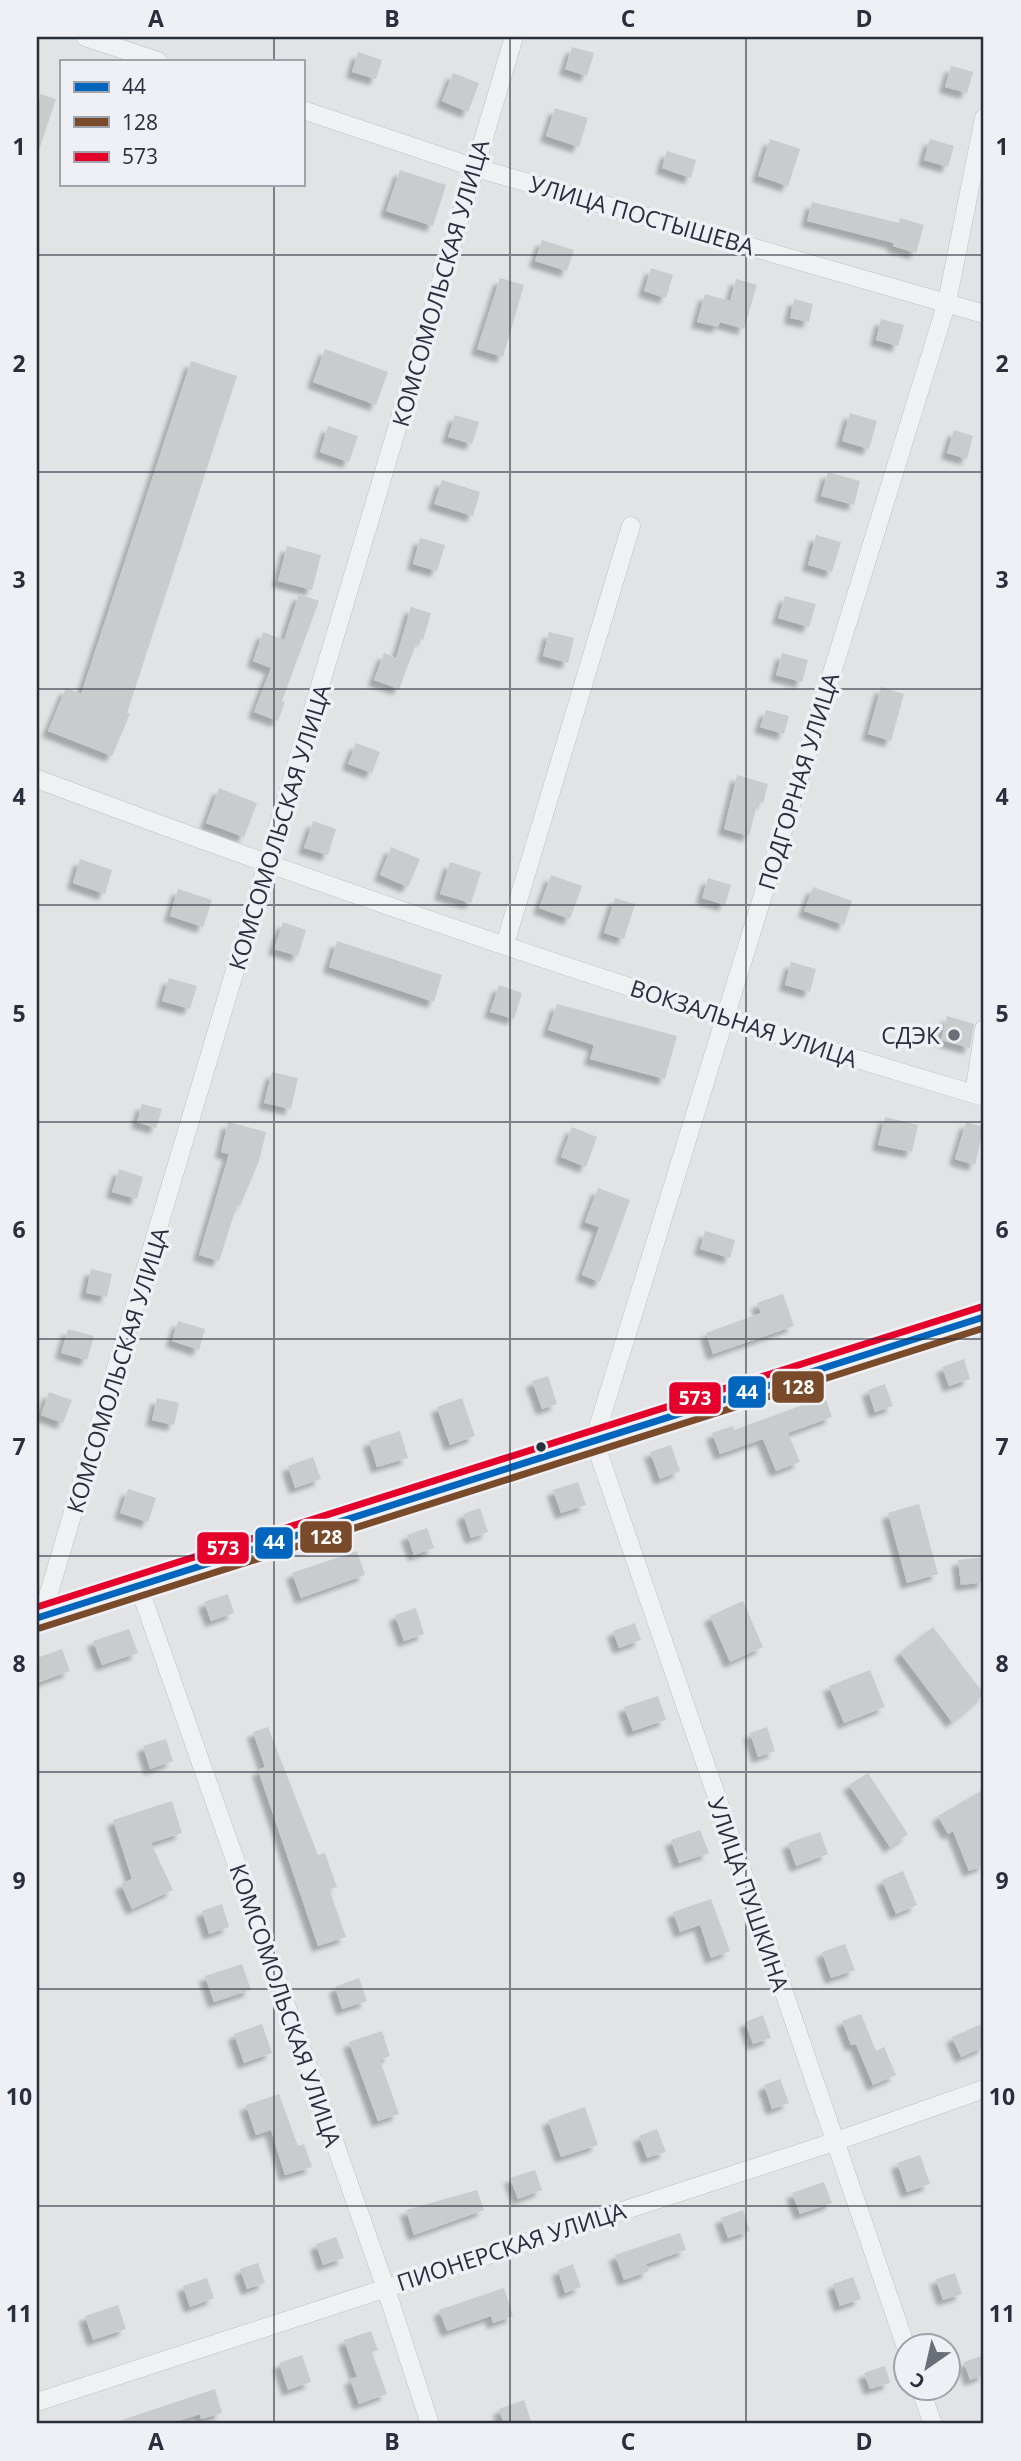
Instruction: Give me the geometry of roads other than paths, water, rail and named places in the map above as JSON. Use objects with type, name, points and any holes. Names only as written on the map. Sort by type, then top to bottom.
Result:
[{"type":"main road","points":[[40,1617],[984,1317]]},
{"type":"street","points":[[85,37],[155,60]]},
{"type":"street","name":"КОМСОМОЛЬСКАЯ УЛИЦА","points":[[40,1617],[268,866],[473,167],[514,37]]},
{"type":"street","name":"УЛИЦА ПОСТЫШЕВА","points":[[304,110],[473,167],[984,314]]},
{"type":"street","name":"ПОДГОРНАЯ УЛИЦА","points":[[594,1440],[947,302],[984,118]]},
{"type":"street","points":[[505,944],[631,526]]},
{"type":"street","name":"ВОКЗАЛЬНАЯ УЛИЦА","points":[[37,779],[268,866],[724,1019],[979,1096]]},
{"type":"street","points":[[979,1096],[984,1030]]},
{"type":"street","name":"УЛИЦА ПУШКИНА","points":[[594,1440],[900,2332]]},
{"type":"street","name":"КОМСОМОЛЬСКАЯ УЛИЦА","points":[[139,1587],[385,2286],[430,2424]]},
{"type":"street","name":"ПИОНЕРСКАЯ УЛИЦА","points":[[37,2402],[385,2286],[834,2142],[984,2089]]},
{"type":"street","points":[[925,2402],[933,2424]]},
{"type":"place","name":"СДЭК","points":[[954,1035]]}]
